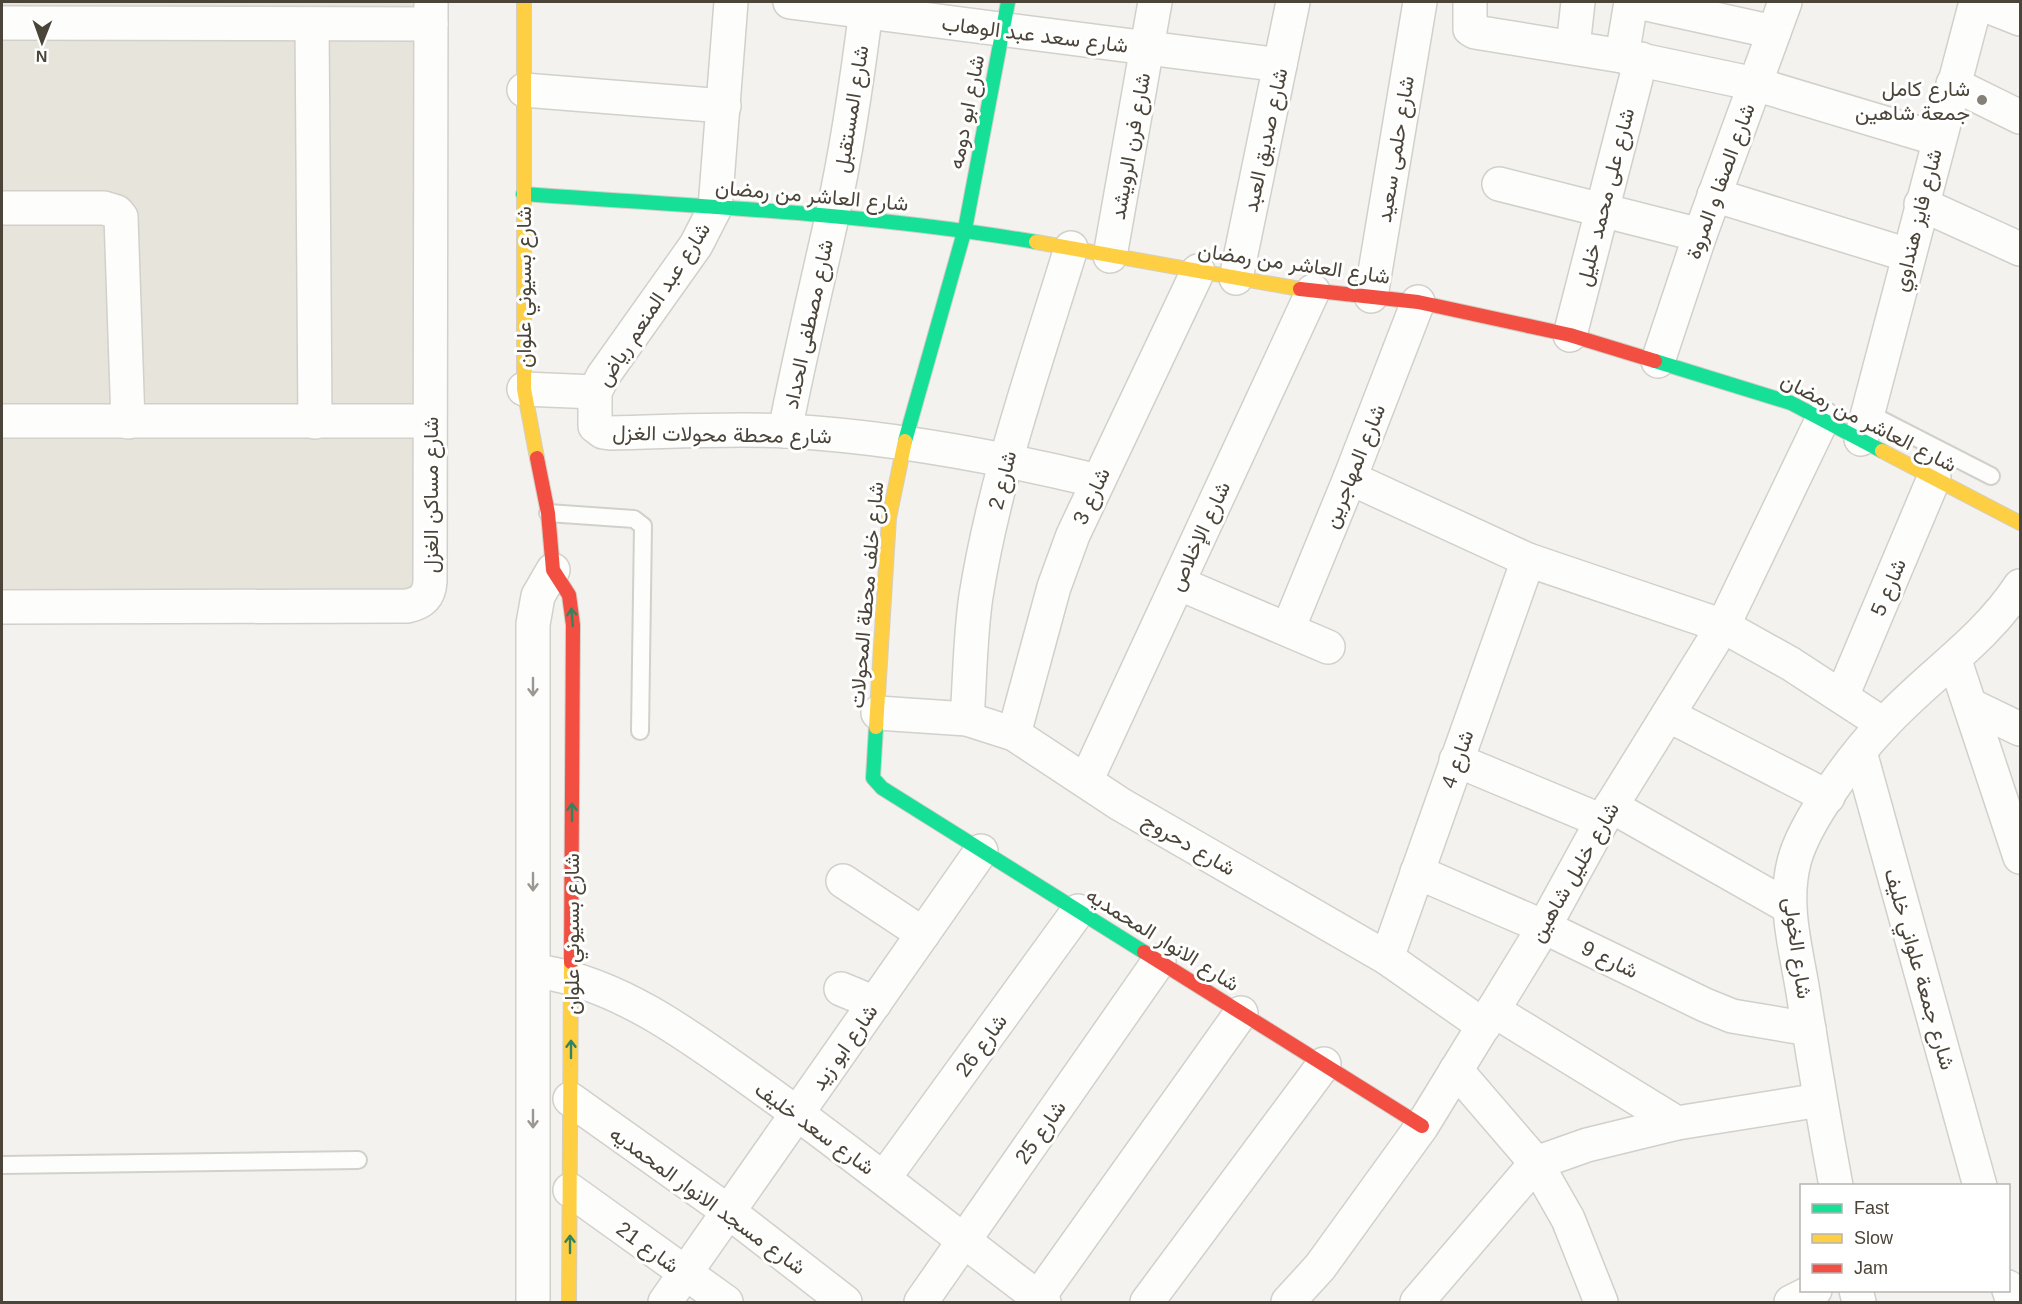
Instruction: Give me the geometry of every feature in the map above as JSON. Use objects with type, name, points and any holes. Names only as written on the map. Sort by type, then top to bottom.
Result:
[{"type":"street","name":"شارع بسيوني علوان","points":[[524,2],[524,389],[548,513],[553,570],[569,595],[573,625],[569,1302]]},
{"type":"street","name":"شارع عبد المنعم رياض","points":[[595,392],[645,315],[696,245],[715,208],[731,2]]},
{"type":"street","name":"شارع سعد عبد الوهاب","points":[[790,2],[1005,15],[1147,48],[1280,65]]},
{"type":"street","name":"شارع فرن الرويشد","points":[[1110,256],[1155,2]]},
{"type":"street","name":"شارع صديق العبد","points":[[1236,278],[1293,2]]},
{"type":"street","name":"شارع حلمى سعيد","points":[[1371,296],[1420,2]]},
{"type":"street","points":[[1573,47],[1578,2]]},
{"type":"street","name":"شارع على محمد خليل","points":[[1570,335],[1602,210],[1632,58],[1631,2]]},
{"type":"street","points":[[1637,2],[1774,32]]},
{"type":"street","name":"شارع الصفا و المروة","points":[[1658,362],[1714,195],[1785,2]]},
{"type":"street","points":[[1976,2],[2020,19]]},
{"type":"street","name":"شارع فايز هنداوي","points":[[1865,426],[1938,139],[1976,2]]},
{"type":"street","name":"شارع المستقبل","points":[[832,216],[848,137],[867,7]]},
{"type":"street","points":[[2,23],[312,24],[431,13]]},
{"type":"street","name":"شارع مساكن الغزل","points":[[2,607],[417,604],[429,591],[431,13]]},
{"type":"street","name":"شارع ابو دومه","points":[[965,230],[1005,15]]},
{"type":"street","points":[[1470,15],[1475,32],[1573,47],[1755,84],[1938,139]]},
{"type":"street","points":[[312,24],[315,422]]},
{"type":"street","points":[[1953,84],[2020,117]]},
{"type":"street","points":[[524,90],[724,106]]},
{"type":"street","points":[[1499,184],[1700,235]]},
{"type":"street","name":"شارع العاشر من رمضان","points":[[523,194],[832,216],[965,230],[1313,291],[1418,302],[1570,335],[1770,395],[1823,418],[1865,426],[1934,478],[2020,523]]},
{"type":"street","points":[[1714,195],[1908,255]]},
{"type":"street","points":[[1921,204],[2020,249]]},
{"type":"street","points":[[2,208],[111,208],[121,217],[128,422]]},
{"type":"street","name":"شارع مصطفى الحداد","points":[[785,431],[803,335],[832,216]]},
{"type":"street","name":"شارع خلف محطة المحولات","points":[[882,788],[877,784],[873,772],[889,519],[904,442],[965,230]]},
{"type":"street","name":"شارع 2","points":[[967,719],[976,598],[1006,459],[1071,248]]},
{"type":"street","name":"شارع 3","points":[[1014,734],[1054,587],[1073,535],[1198,271]]},
{"type":"street","name":"شارع الإخلاص","points":[[1086,782],[1313,291]]},
{"type":"street","name":"شارع المهاجرين","points":[[1288,629],[1350,478],[1418,302]]},
{"type":"street","points":[[524,389],[595,392]]},
{"type":"street","name":"شارع محطة محولات الغزل","points":[[595,392],[595,426],[603,432],[785,431],[904,442],[1006,459],[1098,481]]},
{"type":"street","name":"شارع خليل شاهين","points":[[1302,1298],[1422,1126],[1544,927],[1606,814],[1723,627],[1823,418]]},
{"type":"street","points":[[2,421],[429,421]]},
{"type":"street","points":[[1350,478],[1528,560],[1723,627],[1842,696],[1883,724]]},
{"type":"street","name":"شارع 5","points":[[1842,696],[1934,478]]},
{"type":"street","name":"شارع 4","points":[[1387,958],[1528,560]]},
{"type":"street","name":"شارع بسيوني علوان","points":[[533,1302],[533,624],[538,597],[553,570]]},
{"type":"street","points":[[1178,583],[1328,647]]},
{"type":"street","name":"شارع الخولى","points":[[1836,1184],[1789,907],[1794,859],[1828,797],[1883,724],[2015,606]]},
{"type":"street","points":[[1955,661],[2018,841]]},
{"type":"street","points":[[1972,706],[2020,729]]},
{"type":"street","name":"شارع دحروج","points":[[878,713],[967,719],[1014,734],[1120,804],[1677,1124]]},
{"type":"street","points":[[1668,715],[1828,797]]},
{"type":"street","name":"شارع جمعة علواني خليف","points":[[1860,752],[1980,1184]]},
{"type":"street","points":[[1456,759],[1606,814],[1789,907]]},
{"type":"street","name":"شارع الانوار المحمديه","points":[[882,788],[1422,1126]]},
{"type":"street","name":"شارع ابو زيد","points":[[665,1302],[981,851]]},
{"type":"street","name":"شارع 9","points":[[1417,873],[1544,927],[1732,1016],[1809,1029]]},
{"type":"street","points":[[843,881],[923,934]]},
{"type":"street","name":"شارع 26","points":[[884,1178],[1078,911]]},
{"type":"street","name":"شارع 25","points":[[921,1302],[1159,962]]},
{"type":"street","name":"شارع سعد خليف","points":[[533,970],[571,977],[684,1033],[884,1178],[1039,1301]]},
{"type":"street","points":[[841,989],[875,1004]]},
{"type":"street","points":[[1039,1301],[1241,1013]]},
{"type":"street","points":[[1147,1302],[1324,1064]]},
{"type":"street","points":[[1456,1070],[1536,1163],[1568,1219],[1601,1302]]},
{"type":"street","name":"شارع مسجد الانوار المحمديه","points":[[570,1099],[729,1212],[845,1302]]},
{"type":"street","points":[[1417,1302],[1536,1163],[1587,1145],[1677,1124],[1820,1100]]},
{"type":"street","name":"شارع 21","points":[[570,1191],[726,1302]]},
{"type":"street","points":[[1791,1302],[1811,1292]]},
{"type":"lane","points":[[1865,426],[1991,476]]},
{"type":"lane","points":[[548,513],[634,519],[643,526],[640,730]]},
{"type":"lane","points":[[2,1165],[358,1160]]},
{"type":"shaded area","points":[[2,2],[415,2],[416,621],[2,622]]},
{"type":"traffic: fast","points":[[905,441],[965,229],[1008,2]]},
{"type":"traffic: fast","points":[[523,194],[845,217],[1036,242]]},
{"type":"traffic: fast","points":[[1655,361],[1791,403],[1882,451]]},
{"type":"traffic: fast","points":[[876,727],[873,778],[882,788],[1144,952]]},
{"type":"traffic: slow","points":[[524,2],[524,389],[537,458]]},
{"type":"traffic: slow","points":[[1036,242],[1300,289]]},
{"type":"traffic: slow","points":[[876,727],[889,518],[905,441]]},
{"type":"traffic: slow","points":[[1882,451],[2020,523]]},
{"type":"traffic: slow","points":[[569,1302],[571,962]]},
{"type":"traffic: jam","points":[[1300,289],[1418,302],[1570,335],[1655,361]]},
{"type":"traffic: jam","points":[[537,458],[548,513],[553,570],[569,595],[573,625],[571,962]]},
{"type":"traffic: jam","points":[[1144,952],[1422,1126]]},
{"type":"place","name":"شارع كامل جمعة شاهين","points":[[1982,100]]}]
